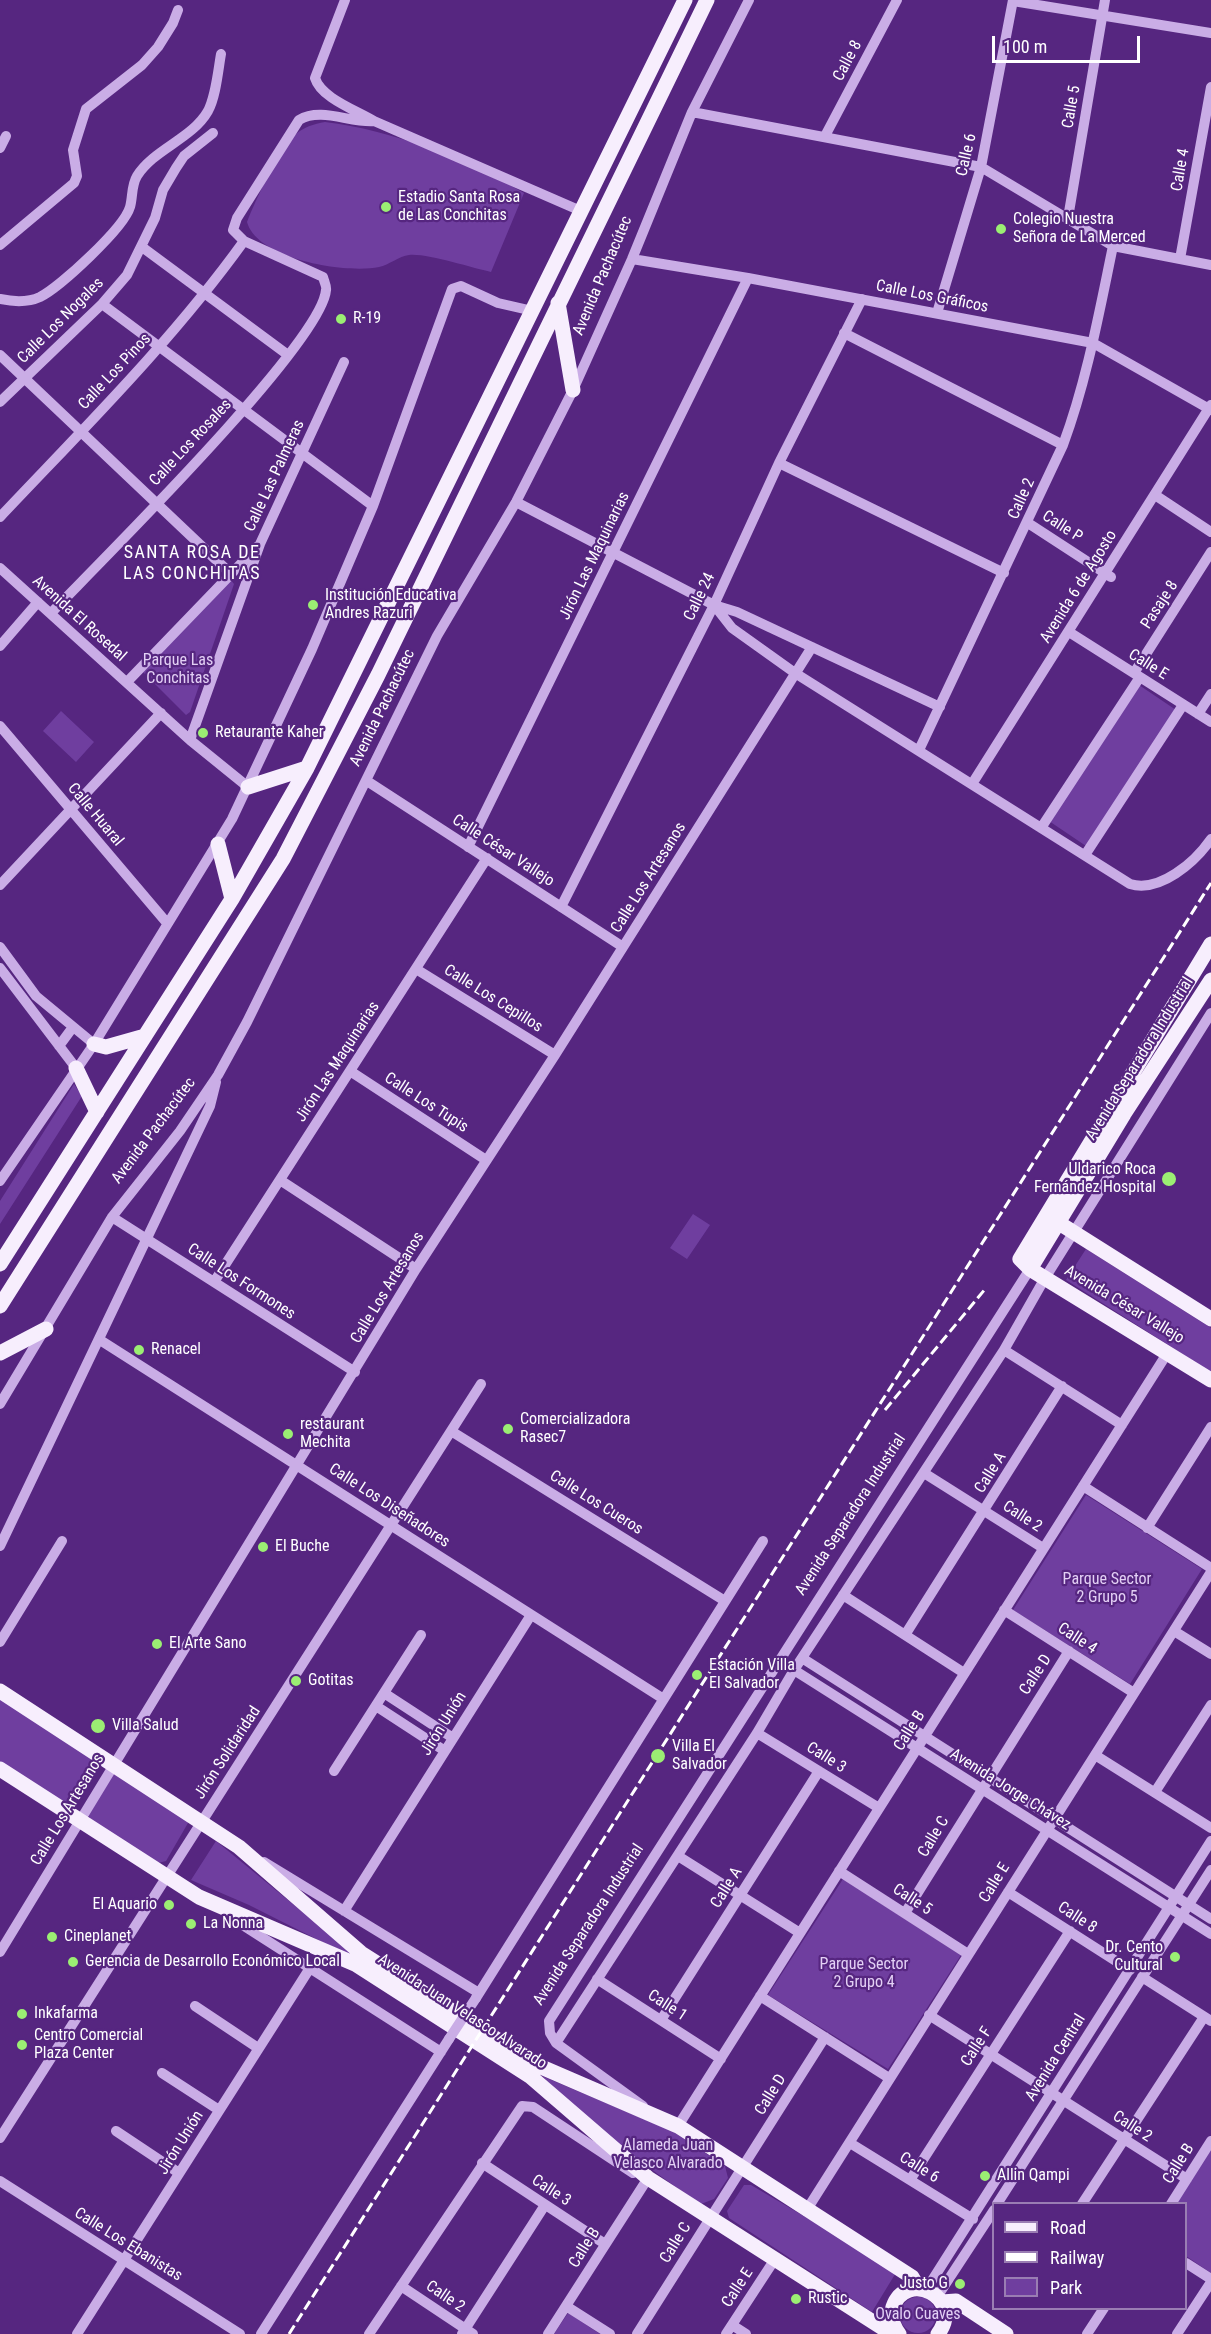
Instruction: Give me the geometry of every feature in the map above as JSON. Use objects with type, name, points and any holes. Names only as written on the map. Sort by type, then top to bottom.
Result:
[{"type":"main road","points":[[0,1264],[232,899],[307,768],[685,0]]},
{"type":"main road","name":"Avenida Pachacútec","points":[[0,1306],[284,859],[410,609],[707,0]]},
{"type":"main road","points":[[558,303],[573,390]]},
{"type":"main road","points":[[390,599],[410,609]]},
{"type":"main road","points":[[248,787],[307,768]]},
{"type":"main road","points":[[218,844],[232,899]]},
{"type":"main road","name":"Avenida Separadora Industrial","points":[[1025,1264],[1046,1214],[1211,944]]},
{"type":"main road","name":"Avenida Separadora Industrial","points":[[1025,1264],[1059,1224],[1124,1114],[1211,980]]},
{"type":"main road","points":[[170,997],[190,1010]]},
{"type":"main road","points":[[94,1044],[106,1047],[145,1036]]},
{"type":"main road","points":[[76,1068],[97,1112]]},
{"type":"main road","name":"Avenida César Vallejo","points":[[1046,1214],[1211,1319]]},
{"type":"main road","name":"Avenida César Vallejo","points":[[1025,1264],[1211,1380]]},
{"type":"main road","points":[[0,1353],[46,1329]]},
{"type":"main road","name":"Avenida Juan Velasco Alvarado","points":[[0,1691],[239,1847],[361,1953],[539,2066],[678,2126],[806,2211],[912,2277],[931,2295],[956,2301],[1006,2334]]},
{"type":"main road","name":"Avenida Juan Velasco Alvarado","points":[[0,1769],[199,1897],[355,1964],[531,2077],[647,2180],[881,2327],[896,2332]]},
{"type":"main road","points":[[896,2332],[892,2313],[896,2301],[906,2292],[931,2295],[945,2322],[938,2334]]},
{"type":"street","points":[[345,0],[315,78],[317,85],[325,93],[374,121],[582,211]]},
{"type":"street","name":"Avenida Pachacútec","points":[[0,1404],[112,1217],[180,1131],[218,1075],[367,781],[437,636],[516,502],[573,390],[632,259],[692,112],[749,0]]},
{"type":"street","name":"Calle 8","points":[[825,136],[897,0]]},
{"type":"street","points":[[1013,0],[1211,33]]},
{"type":"street","name":"Calle 6","points":[[937,313],[981,167],[1013,0]]},
{"type":"street","name":"Calle 5","points":[[1068,218],[1105,0]]},
{"type":"street","points":[[0,245],[74,183],[77,176],[73,150],[86,109],[142,64],[158,47],[178,10]]},
{"type":"street","points":[[0,299],[17,302],[41,296],[108,239],[130,208],[132,190],[138,176],[158,155],[200,122],[209,110],[222,54]]},
{"type":"street","name":"Calle 4","points":[[1180,259],[1211,87]]},
{"type":"street","points":[[692,112],[981,167],[1113,246],[1211,265]]},
{"type":"street","points":[[244,241],[234,233],[237,218],[299,120],[321,114],[360,122],[374,121]]},
{"type":"street","name":"Calle Los Nogales","points":[[0,402],[102,304],[127,275],[155,218],[163,190],[184,156],[213,132]]},
{"type":"street","points":[[0,148],[6,136]]},
{"type":"street","name":"Calle Los Rosales","points":[[51,613],[242,411],[288,355],[320,307],[326,290],[323,277],[244,241]]},
{"type":"street","name":"Calle Los Pinos","points":[[0,517],[159,348],[206,293],[244,241]]},
{"type":"street","name":"Calle 2","points":[[919,750],[1028,523],[1063,444],[1074,414],[1093,343],[1113,246]]},
{"type":"street","points":[[142,247],[288,355]]},
{"type":"street","name":"Calle Los Gráficos","points":[[632,259],[748,278],[1093,343],[1210,410]]},
{"type":"street","name":"Jirón Las Maquinarias","points":[[468,847],[748,278]]},
{"type":"street","points":[[0,1181],[94,1044],[218,844],[248,787],[312,649],[373,506],[414,387],[452,289],[456,286],[498,303],[533,311]]},
{"type":"street","name":"Calle 24","points":[[561,907],[714,605],[779,463],[862,299]]},
{"type":"street","points":[[102,304],[242,411],[373,506]]},
{"type":"street","points":[[844,333],[1063,444]]},
{"type":"street","points":[[0,355],[231,574]]},
{"type":"street","name":"Calle Las Palmeras","points":[[190,740],[260,544],[344,362]]},
{"type":"street","name":"Avenida 6 de Agosto","points":[[975,786],[1158,497],[1210,410]]},
{"type":"street","points":[[779,463],[1004,573]]},
{"type":"street","points":[[1158,497],[1211,532]]},
{"type":"street","points":[[516,502],[714,605],[737,612],[940,707]]},
{"type":"street","name":"Calle P","points":[[1028,523],[1108,575]]},
{"type":"street","points":[[127,682],[260,544]]},
{"type":"street","name":"Pasaje 8","points":[[1041,828],[1211,552]]},
{"type":"street","name":"Avenida El Rosedal","points":[[0,568],[190,740],[248,787]]},
{"type":"street","points":[[0,646],[38,602]]},
{"type":"street","points":[[714,605],[732,628],[795,674],[1137,886],[1157,882],[1188,865],[1211,839]]},
{"type":"street","name":"Calle E","points":[[1071,634],[1211,722]]},
{"type":"street","name":"Calle Los Artesanos","points":[[0,1952],[113,1763],[355,1372],[416,1269],[555,1055],[812,647]]},
{"type":"street","points":[[1198,714],[1211,694]]},
{"type":"street","points":[[1085,855],[1183,705]]},
{"type":"street","points":[[0,885],[161,712]]},
{"type":"street","name":"Calle Huaral","points":[[0,726],[167,923]]},
{"type":"street","name":"Calle César Vallejo","points":[[367,781],[623,947]]},
{"type":"street","name":"Jirón Las Maquinarias","points":[[214,1282],[486,858]]},
{"type":"street","points":[[0,947],[36,996],[94,1044]]},
{"type":"street","points":[[0,968],[76,1068]]},
{"type":"street","name":"Calle Los Cepillos","points":[[416,969],[555,1055]]},
{"type":"street","points":[[556,2043],[757,1733],[794,1670],[1004,1350],[1045,1278],[1211,1013]]},
{"type":"street","points":[[59,1046],[73,1028]]},
{"type":"street","name":"Calle Los Tupis","points":[[350,1071],[486,1160]]},
{"type":"street","points":[[0,1546],[210,1106],[218,1075]]},
{"type":"street","points":[[279,1180],[416,1269]]},
{"type":"street","name":"Calle Los Formones","points":[[112,1217],[355,1372]]},
{"type":"street","name":"Avenida Separadora Industrial","points":[[556,2043],[550,2033],[549,2021],[1025,1264]]},
{"type":"street","name":"Calle Los Diseñadores","points":[[100,1340],[662,1698]]},
{"type":"street","points":[[1004,1350],[1122,1425]]},
{"type":"street","name":"Calle B","points":[[678,2126],[1168,1352]]},
{"type":"street","name":"Jirón Solidaridad","points":[[0,2138],[481,1384]]},
{"type":"street","name":"Calle A","points":[[906,1635],[1062,1386]]},
{"type":"street","points":[[1147,1528],[1211,1427]]},
{"type":"street","name":"Calle Los Cueros","points":[[451,1431],[725,1601]]},
{"type":"street","name":"Calle 2","points":[[924,1473],[1043,1548]]},
{"type":"street","points":[[1083,1486],[1211,1570]]},
{"type":"street","points":[[0,1642],[62,1541]]},
{"type":"street","points":[[261,2334],[763,1541]]},
{"type":"street","name":"Calle E","points":[[806,2211],[1211,1570]]},
{"type":"street","points":[[843,1595],[964,1673]]},
{"type":"street","name":"Calle 4","points":[[1004,1610],[1134,1693]]},
{"type":"street","name":"Jirón Unión","points":[[344,1911],[531,1615]]},
{"type":"street","points":[[1174,1631],[1211,1654]]},
{"type":"street","points":[[334,1771],[421,1635]]},
{"type":"street","name":"Calle D","points":[[989,1776],[1069,1651]]},
{"type":"street","name":"Avenida Jorge Chávez","points":[[802,1658],[1211,1919]]},
{"type":"street","name":"Avenida Jorge Chávez","points":[[794,1670],[1211,1934]]},
{"type":"street","points":[[384,1693],[453,1738]]},
{"type":"street","points":[[1155,1792],[1211,1705]]},
{"type":"street","points":[[376,1706],[445,1751]]},
{"type":"street","name":"Calle 3","points":[[757,1733],[879,1808]]},
{"type":"street","points":[[1095,1755],[1211,1828]]},
{"type":"street","name":"Calle A","points":[[661,2020],[819,1771]]},
{"type":"street","name":"Calle C","points":[[905,1913],[989,1776]]},
{"type":"street","name":"Avenida Central","points":[[931,2295],[973,2219],[1211,1841]]},
{"type":"street","name":"Avenida Juan Velasco Alvarado","points":[[239,1847],[477,1996]]},
{"type":"street","points":[[678,1856],[800,1933]]},
{"type":"street","name":"Avenida Central","points":[[998,2202],[1062,2099],[1211,1870]]},
{"type":"street","name":"Calle 5","points":[[839,1871],[968,1954]]},
{"type":"street","name":"Calle 8","points":[[1008,1892],[1130,1970]]},
{"type":"street","name":"Avenida Juan Velasco Alvarado","points":[[199,1897],[441,2052]]},
{"type":"street","name":"Calle F","points":[[910,2180],[1070,1931]]},
{"type":"street","name":"Jirón Unión","points":[[77,2334],[310,1968]]},
{"type":"street","points":[[1083,2202],[1207,2019],[1142,1977]]},
{"type":"street","name":"Calle 1","points":[[597,1979],[721,2059]]},
{"type":"street","points":[[760,1996],[889,2078]]},
{"type":"street","points":[[195,2006],[258,2048]]},
{"type":"street","name":"Calle 2","points":[[929,2015],[1186,2179]]},
{"type":"street","name":"Calle D","points":[[743,2169],[825,2037]]},
{"type":"street","name":"Avenida Juan Velasco Alvarado","points":[[556,2043],[655,2115]]},
{"type":"street","points":[[162,2073],[219,2110]]},
{"type":"street","name":"Avenida Juan Velasco Alvarado","points":[[482,2163],[516,2112],[524,2105],[533,2107],[647,2180]]},
{"type":"street","points":[[116,2131],[179,2174]]},
{"type":"street","name":"Calle B","points":[[1172,2202],[1211,2141]]},
{"type":"street","name":"Calle 6","points":[[850,2143],[973,2219]]},
{"type":"street","points":[[369,2334],[482,2163]]},
{"type":"street","name":"Calle 3","points":[[482,2163],[605,2244]]},
{"type":"street","name":"Calle C","points":[[637,2334],[743,2169]]},
{"type":"street","name":"Calle B","points":[[548,2334],[647,2180]]},
{"type":"street","name":"Calle Los Ebanistas","points":[[0,2181],[240,2334]]},
{"type":"street","points":[[466,2332],[545,2205]]},
{"type":"street","points":[[931,2295],[992,2212]]},
{"type":"street","points":[[983,2226],[992,2231]]},
{"type":"street","name":"Calle E","points":[[729,2329],[775,2259]]},
{"type":"street","points":[[1177,2334],[1211,2280],[1187,2264]]},
{"type":"street","name":"Calle 2","points":[[401,2286],[466,2332]]},
{"type":"street","points":[[566,2306],[610,2334]]},
{"type":"street","points":[[1087,2334],[1103,2310]]},
{"type":"street","points":[[729,2329],[746,2334]]},
{"type":"green space","name":"Estadio Santa Rosa de Las Conchitas","points":[[325,122],[376,132],[428,148],[478,169],[524,193],[491,272],[417,255],[405,256],[379,267],[364,269],[325,266],[284,254],[267,246],[254,235],[247,222],[262,189],[288,143],[298,132],[309,126]]},
{"type":"green space","name":"Parque Las Conchitas","points":[[230,579],[234,584],[190,712],[186,715],[143,672]]},
{"type":"green space","points":[[1139,685],[1176,710],[1086,846],[1049,821]]},
{"type":"green space","points":[[61,711],[94,742],[76,762],[43,731]]},
{"type":"green space","points":[[74,1084],[82,1096],[0,1224],[0,1201]]},
{"type":"green space","points":[[693,1214],[710,1225],[687,1259],[670,1248]]},
{"type":"green space","points":[[1086,1249],[1211,1328],[1211,1372],[1066,1280]]},
{"type":"green space","name":"Parque Sector 2 Grupo 5","points":[[1086,1495],[1202,1569],[1130,1684],[1013,1610]]},
{"type":"green space","points":[[0,1696],[99,1763],[99,1769],[77,1802],[66,1805],[0,1763]]},
{"type":"green space","points":[[121,1774],[187,1818],[188,1823],[166,1861],[158,1863],[92,1822],[88,1815],[111,1775]]},
{"type":"green space","points":[[216,1841],[366,1964],[249,1905],[191,1880]]},
{"type":"green space","name":"Parque Sector 2 Grupo 4","points":[[843,1879],[961,1955],[888,2069],[768,1995]]},
{"type":"green space","name":"Alameda Juan Velasco Alvarado","points":[[542,2076],[672,2131],[725,2166],[728,2178],[714,2199],[701,2204],[618,2144]]},
{"type":"green space","points":[[1211,2148],[1211,2273],[1187,2257],[1187,2202],[1176,2202]]},
{"type":"green space","name":"Alameda Juan Velasco Alvarado","points":[[744,2185],[751,2185],[897,2271],[872,2312],[729,2218],[727,2211]]},
{"type":"green space","name":"Ovalo Cuaves","points":[[918,2297],[930,2303],[936,2315],[930,2327],[918,2333],[906,2327],[900,2315],[906,2303]]},
{"type":"green space","points":[[568,2313],[600,2334],[554,2334]]},
{"type":"railway","points":[[289,2334],[1211,883]]},
{"type":"railway","points":[[885,1410],[986,1288]]},
{"type":"place","name":"Estadio Santa Rosa de Las Conchitas","points":[[386,207]]},
{"type":"place","name":"Colegio Nuestra Señora de La Merced","points":[[1001,229]]},
{"type":"place","name":"R-19","points":[[341,319]]},
{"type":"place","name":"Institución Educativa Andres Razuri","points":[[313,605]]},
{"type":"place","name":"Retaurante Kaher","points":[[203,733]]},
{"type":"place","name":"Uldarico Roca Fernández Hospital","points":[[1169,1179]]},
{"type":"place","name":"Renacel","points":[[139,1350]]},
{"type":"place","name":"Comercializadora Rasec7","points":[[508,1429]]},
{"type":"place","name":"restaurant Mechita","points":[[288,1434]]},
{"type":"place","name":"El Buche","points":[[263,1547]]},
{"type":"place","name":"El Arte Sano","points":[[157,1644]]},
{"type":"place","name":"Estación Villa El Salvador","points":[[697,1675]]},
{"type":"place","name":"Gotitas","points":[[296,1681]]},
{"type":"place","name":"Villa Salud","points":[[98,1726]]},
{"type":"place","name":"Villa El Salvador","points":[[658,1756]]},
{"type":"place","name":"El Aquario","points":[[169,1905]]},
{"type":"place","name":"La Nonna","points":[[191,1924]]},
{"type":"place","name":"Cineplanet","points":[[52,1937]]},
{"type":"place","name":"Dr. Cento Cultural","points":[[1175,1957]]},
{"type":"place","name":"Gerencia de Desarrollo Económico Local","points":[[73,1962]]},
{"type":"place","name":"Inkafarma","points":[[22,2014]]},
{"type":"place","name":"Centro Comercial Plaza Center","points":[[22,2045]]},
{"type":"place","name":"Allin Qampi","points":[[985,2176]]},
{"type":"place","name":"Justo G","points":[[960,2284]]},
{"type":"place","name":"Rustic","points":[[796,2299]]},
{"type":"district","name":"SANTA ROSA DE LAS CONCHITAS","points":[[192,563]]}]
